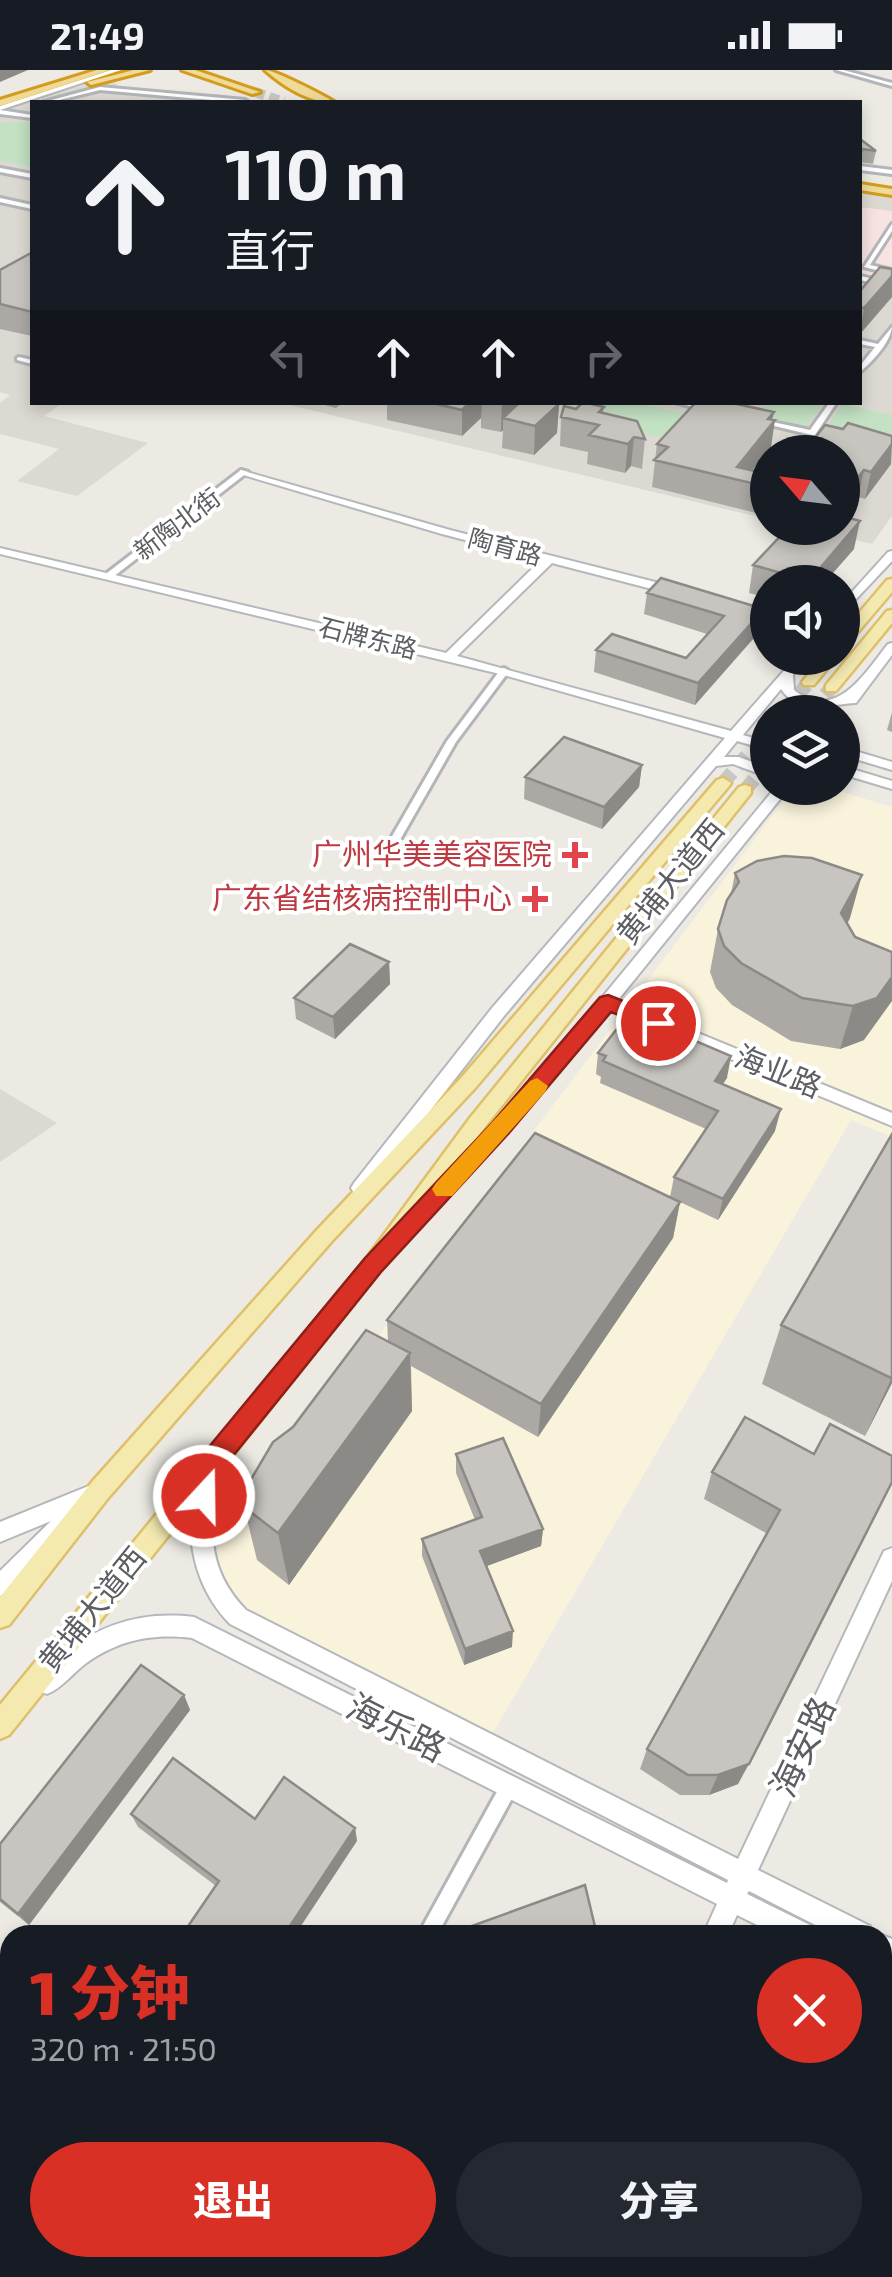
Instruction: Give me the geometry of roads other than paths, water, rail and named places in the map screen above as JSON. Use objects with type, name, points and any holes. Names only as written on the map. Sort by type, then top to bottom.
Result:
[{"type":"highway","points":[[0,104],[96,70]]},
{"type":"highway","points":[[0,104],[105,73],[146,70]]},
{"type":"highway","points":[[186,70],[255,92],[243,77],[228,70]]},
{"type":"highway","points":[[269,70],[294,88],[321,100]]},
{"type":"highway","points":[[280,70],[294,84],[322,100]]},
{"type":"highway","points":[[256,72],[306,100]]},
{"type":"highway","points":[[48,98],[105,73]]},
{"type":"highway","points":[[862,181],[892,185]]},
{"type":"main road","points":[[860,621],[892,583]]},
{"type":"main road","points":[[831,688],[892,614]]},
{"type":"main road","points":[[809,682],[815,675]]},
{"type":"main road","name":"黄埔大道西","points":[[100,1490],[324,1236],[470,1082],[723,784]]},
{"type":"main road","name":"黄埔大道西","points":[[0,1728],[373,1265],[477,1123],[745,790]]},
{"type":"main road","points":[[0,1616],[100,1490]]},
{"type":"street","points":[[0,104],[83,70]]},
{"type":"street","points":[[48,98],[118,70]]},
{"type":"street","points":[[838,70],[892,85]]},
{"type":"street","points":[[48,98],[100,88],[225,100]]},
{"type":"street","points":[[0,104],[30,100]]},
{"type":"street","points":[[0,104],[14,114],[30,117]]},
{"type":"street","points":[[14,114],[30,109]]},
{"type":"street","points":[[0,170],[30,176]]},
{"type":"street","points":[[862,181],[892,185]]},
{"type":"street","points":[[0,200],[30,206]]},
{"type":"street","points":[[892,226],[866,266],[892,272]]},
{"type":"street","points":[[862,278],[892,284]]},
{"type":"street","points":[[862,368],[892,329]]},
{"type":"street","points":[[862,342],[880,346]]},
{"type":"street","points":[[20,359],[30,362]]},
{"type":"street","points":[[690,405],[717,412]]},
{"type":"street","points":[[744,418],[812,432],[832,405]]},
{"type":"street","name":"陶育路","points":[[244,472],[682,593]]},
{"type":"street","name":"新陶北街","points":[[110,576],[244,472]]},
{"type":"street","name":"石牌东路","points":[[0,550],[504,671],[734,734]]},
{"type":"street","points":[[860,590],[892,554]]},
{"type":"street","points":[[449,658],[549,559]]},
{"type":"street","points":[[787,675],[788,691],[805,702],[829,704],[856,693],[892,647]]},
{"type":"street","points":[[388,852],[452,741],[504,671]]},
{"type":"street","points":[[324,1236],[466,1051],[786,675]]},
{"type":"street","points":[[734,734],[750,736]]},
{"type":"street","points":[[734,734],[750,740]]},
{"type":"street","points":[[860,756],[892,766]]},
{"type":"street","points":[[710,762],[734,760],[750,766]]},
{"type":"street","points":[[860,775],[892,785]]},
{"type":"street","points":[[373,1265],[501,1128],[766,805]]},
{"type":"street","name":"海业路","points":[[608,1002],[892,1120]]},
{"type":"street","name":"海乐路","points":[[212,1462],[202,1514],[204,1564],[215,1595],[238,1617],[842,1925]]},
{"type":"street","points":[[0,1532],[100,1490]]},
{"type":"street","name":"黄埔大道西","points":[[0,1586],[100,1490]]},
{"type":"street","name":"海安路","points":[[720,1925],[892,1558]]},
{"type":"street","name":"海乐路","points":[[0,1728],[54,1676],[101,1640],[124,1629],[172,1623],[216,1638],[785,1925]]},
{"type":"street","points":[[433,1925],[510,1785]]},
{"type":"tunnel","points":[[255,92],[278,100]]},
{"type":"tunnel","points":[[798,695],[809,682]]},
{"type":"tunnel","points":[[825,695],[831,688]]},
{"type":"tunnel","points":[[723,783],[750,752]]},
{"type":"tunnel","points":[[745,790],[750,784]]},
{"type":"place","name":"广州华美美容医院","points":[[575,855]]},
{"type":"place","name":"广东省结核病控制中心","points":[[535,899]]}]
